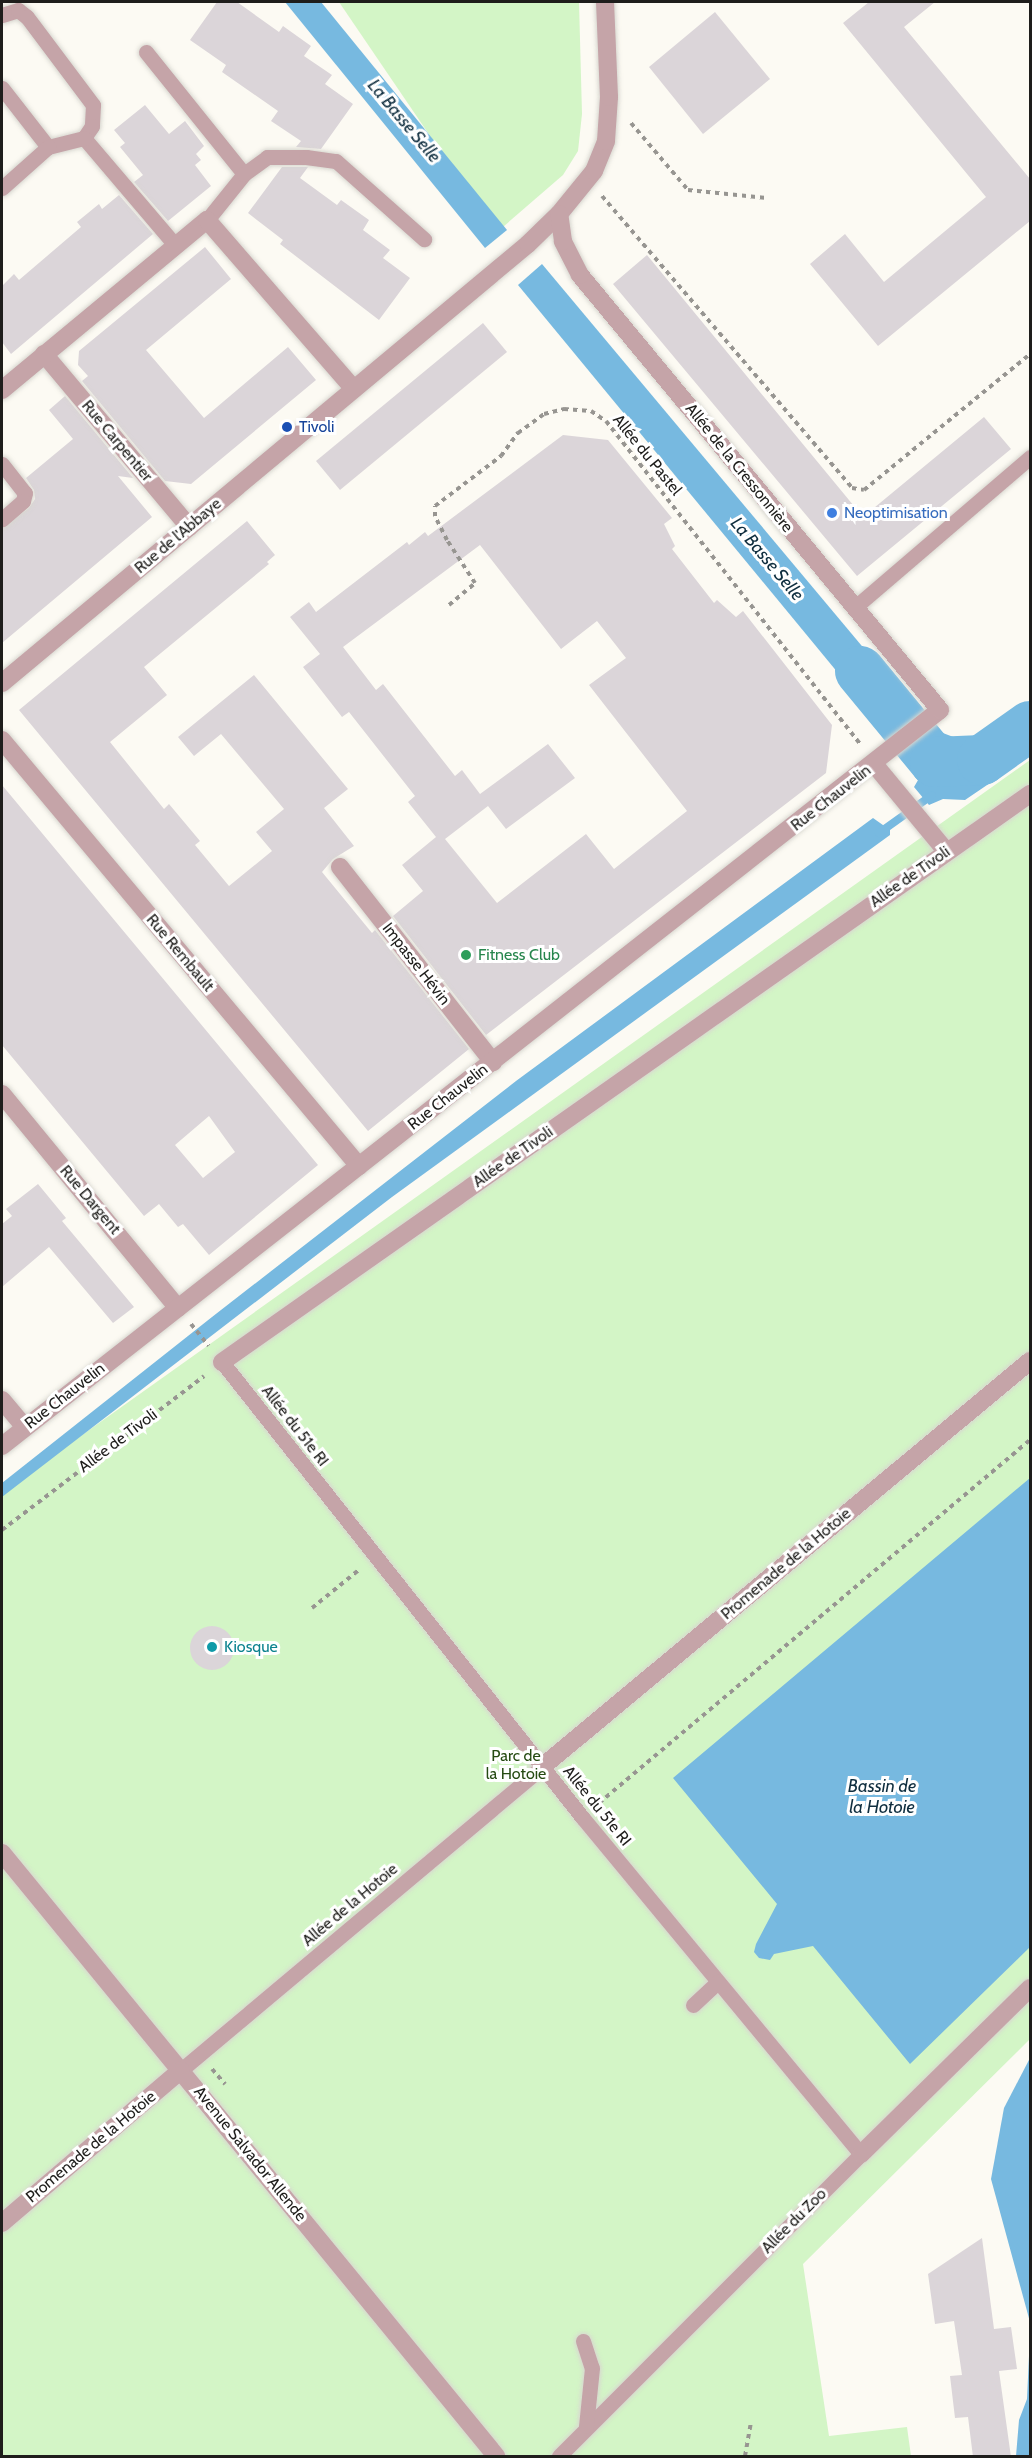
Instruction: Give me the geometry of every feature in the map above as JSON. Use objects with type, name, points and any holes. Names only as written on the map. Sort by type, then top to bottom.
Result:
[{"type":"street","name":"Rue de l'Abbaye","points":[[2,683],[528,244],[559,214],[587,180],[606,141],[609,97],[605,2]]},
{"type":"street","name":"Allée de la Cressonnière","points":[[559,214],[564,241],[580,275],[940,710]]},
{"type":"street","points":[[2,390],[207,220],[354,389]]},
{"type":"street","name":"Rue Carpentier","points":[[44,354],[189,527]]},
{"type":"street","name":"Rue Chauvelin","points":[[2,1446],[894,749],[940,710]]},
{"type":"street","name":"Rue Rembault","points":[[2,740],[359,1167]]},
{"type":"street","points":[[874,764],[946,851]]},
{"type":"street","name":"Allée de Tivoli","points":[[222,1362],[1030,794]]},
{"type":"street","name":"Impasse Hévin","points":[[340,867],[493,1062]]},
{"type":"street","name":"Rue Dargent","points":[[2,1094],[178,1308]]},
{"type":"street","name":"Promenade de la Hotoie","points":[[542,1767],[1030,1361]]},
{"type":"street","points":[[2,1400],[25,1427]]},
{"type":"street","name":"Avenue Salvador Allende","points":[[2,1853],[496,2457]]},
{"type":"street","name":"Allée du Zoo","points":[[861,2154],[1030,1988]]},
{"type":"street","name":"Promenade de la Hotoie","points":[[2,2223],[181,2070]]},
{"type":"lane","points":[[2,15],[18,10],[27,17],[93,105],[92,126],[84,138],[48,147],[2,188]]},
{"type":"lane","points":[[146,52],[244,174]]},
{"type":"lane","points":[[2,88],[48,147]]},
{"type":"lane","points":[[84,138],[175,245]]},
{"type":"lane","points":[[207,220],[244,174],[267,157],[336,161],[424,239]]},
{"type":"lane","points":[[854,608],[1030,457]]},
{"type":"lane","points":[[2,464],[26,493],[23,501],[2,519]]},
{"type":"lane","name":"Allée du 51e RI","points":[[222,1362],[582,1817],[861,2154]]},
{"type":"lane","name":"Allée de la Hotoie","points":[[181,2070],[542,1767]]},
{"type":"lane","points":[[693,2005],[718,1982]]},
{"type":"lane","name":"Allée du Zoo","points":[[559,2457],[586,2427],[861,2154]]},
{"type":"lane","points":[[583,2341],[592,2368],[586,2427]]},
{"type":"path","points":[[609,97],[688,190],[767,198]]},
{"type":"path","points":[[587,180],[852,488],[864,490],[1030,354]]},
{"type":"path","name":"Allée du Pastel","points":[[449,604],[475,583],[447,540],[435,516],[435,506],[501,456],[518,433],[544,414],[564,409],[591,411],[606,421],[874,764]]},
{"type":"path","points":[[193,1326],[204,1340]]},
{"type":"path","name":"Allée de Tivoli","points":[[2,1530],[222,1362]]},
{"type":"path","points":[[582,1817],[1030,1440]]},
{"type":"path","points":[[312,1608],[376,1557]]},
{"type":"path","points":[[745,2457],[751,2422]]},
{"type":"green space","points":[[339,2],[579,2],[582,114],[578,151],[563,175],[496,233]]},
{"type":"green space","name":"Parc de la Hotoie","points":[[1030,760],[1030,2039],[803,2264],[829,2436],[907,2427],[911,2456],[2,2456],[2,1492]]},
{"type":"water","points":[[285,2],[321,2],[507,230],[485,248]]},
{"type":"water","points":[[542,264],[918,713],[890,736],[518,285]]},
{"type":"water","points":[[1030,713],[1030,756],[965,800],[943,799],[929,805],[914,787],[921,775],[905,754],[935,730],[956,738],[983,737],[1012,726]]},
{"type":"water","points":[[873,818],[890,830],[890,835],[392,1197],[2,1497],[2,1483],[212,1317],[516,1081]]},
{"type":"water","name":"Bassin de la Hotoie","points":[[1030,1478],[1030,1947],[910,2064],[813,1946],[774,1954],[770,1960],[759,1958],[754,1952],[777,1904],[673,1778]]},
{"type":"water","points":[[1030,2058],[1030,2322],[991,2179],[1004,2108]]},
{"type":"water","points":[[1030,2334],[1030,2456],[1016,2456],[1019,2420],[1027,2399]]},
{"type":"building","points":[[217,2],[237,2],[279,32],[283,26],[311,46],[304,56],[332,75],[325,84],[353,104],[321,149],[296,147],[301,141],[271,121],[278,111],[222,72],[226,65],[190,40]]},
{"type":"building","points":[[869,2],[935,2],[904,27],[1030,179],[1030,221],[878,346],[810,264],[845,234],[884,282],[986,197],[843,23]]},
{"type":"building","points":[[715,12],[770,79],[703,134],[649,67]]},
{"type":"building","points":[[145,105],[169,134],[185,121],[204,146],[196,154],[201,160],[195,165],[211,186],[168,221],[134,182],[143,175],[120,147],[125,143],[114,130]]},
{"type":"building","points":[[282,167],[308,167],[300,178],[337,205],[341,200],[369,220],[363,230],[390,250],[383,258],[410,278],[379,320],[280,244],[283,240],[248,213]]},
{"type":"building","points":[[119,195],[153,234],[11,354],[2,342],[2,286],[14,274],[19,280],[81,227],[77,222],[99,204],[102,209]]},
{"type":"building","points":[[205,247],[231,279],[146,350],[204,418],[288,347],[316,380],[191,484],[165,481],[82,381],[88,376],[78,365],[79,351]]},
{"type":"building","points":[[647,255],[863,517],[984,417],[1011,449],[857,576],[613,284]]},
{"type":"building","points":[[483,323],[507,352],[340,490],[316,461]]},
{"type":"building","points":[[65,396],[133,478],[118,476],[152,517],[2,643],[2,528],[29,508],[35,499],[34,490],[26,478],[73,439],[49,410]]},
{"type":"building","points":[[563,435],[608,440],[672,518],[664,524],[675,546],[672,549],[714,603],[717,600],[736,617],[743,611],[832,725],[826,773],[486,1035],[393,916],[423,891],[402,865],[436,837],[408,802],[415,796],[349,712],[342,717],[303,667],[320,654],[290,617],[309,602],[316,612],[407,542],[409,545],[425,532],[428,536]],"holes":[[[480,545],[561,649],[597,621],[626,658],[589,685],[687,811],[614,869],[586,834],[497,903],[445,839],[488,806],[506,829],[575,778],[548,744],[480,794],[462,770],[455,776],[383,684],[376,690],[343,647]]]},
{"type":"building","points":[[247,521],[275,555],[267,562],[269,564],[144,667],[167,695],[110,742],[164,809],[169,804],[200,841],[195,845],[229,886],[272,851],[256,832],[284,809],[221,734],[194,756],[178,737],[254,675],[348,789],[324,808],[354,846],[333,859],[322,872],[372,933],[375,930],[469,1049],[368,1131],[19,710]]},
{"type":"building","points":[[2,785],[318,1165],[209,1255],[183,1224],[178,1227],[159,1204],[144,1216],[2,1045]],"holes":[[[209,1116],[235,1152],[203,1178],[175,1145]]]},
{"type":"building","points":[[38,1184],[66,1218],[62,1221],[134,1307],[113,1323],[49,1247],[2,1287],[2,1224],[12,1216],[6,1209]]},
{"type":"building","name":"Kiosque","points":[[212,1626],[221,1627],[228,1632],[233,1639],[233,1657],[228,1664],[221,1669],[212,1670],[203,1669],[196,1664],[191,1657],[190,1648],[191,1639],[196,1632],[203,1627]]},
{"type":"building","points":[[982,2238],[994,2329],[1011,2327],[1017,2369],[999,2371],[1011,2457],[973,2457],[968,2417],[955,2418],[950,2376],[962,2375],[954,2321],[935,2324],[928,2274]]},
{"type":"waterway","name":"La Basse Selle","points":[[860,671],[935,762],[982,760],[1030,726]]},
{"type":"waterway","points":[[879,833],[932,795]]},
{"type":"place","name":"Tivoli","points":[[287,427]]},
{"type":"place","name":"Neoptimisation","points":[[832,513]]},
{"type":"place","name":"Fitness Club","points":[[466,955]]},
{"type":"place","name":"Kiosque","points":[[212,1647]]}]
